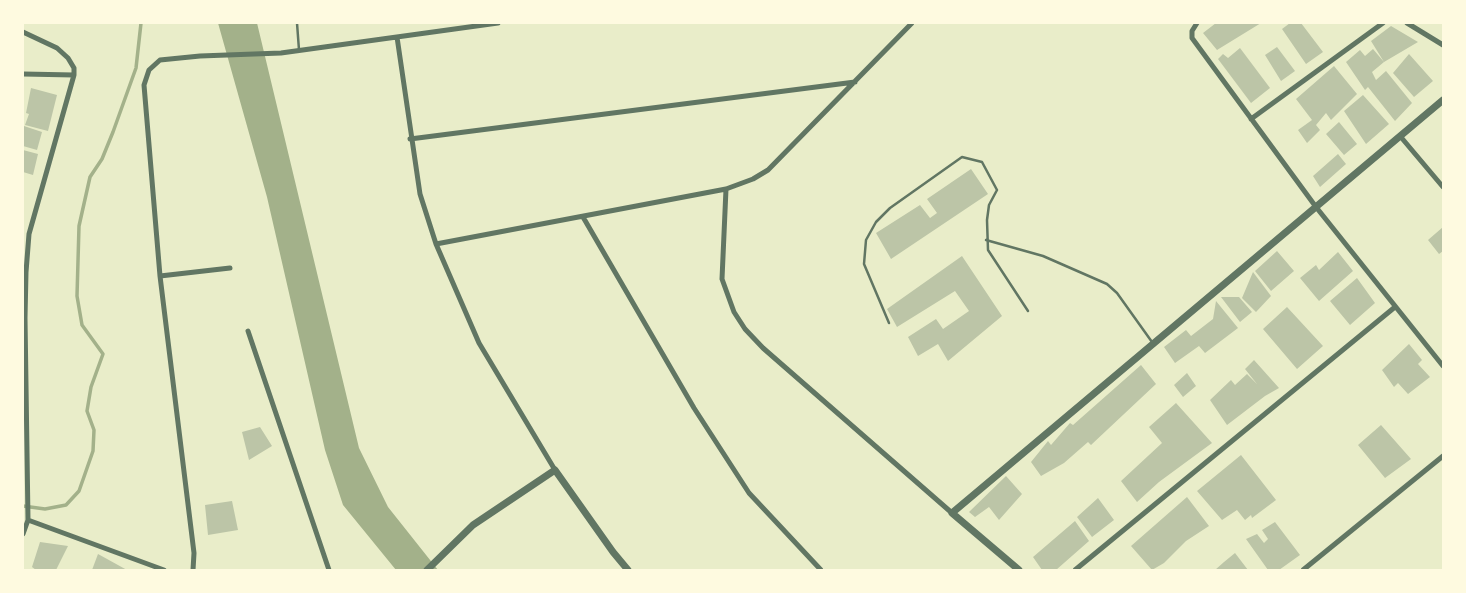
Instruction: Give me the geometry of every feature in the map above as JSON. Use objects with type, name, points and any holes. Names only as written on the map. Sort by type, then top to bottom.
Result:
[{"type":"street","points":[[428,23],[429,33]]},
{"type":"street","points":[[193,570],[194,553],[160,276],[144,85],[149,70],[160,61],[200,56],[281,53],[499,23]]},
{"type":"street","points":[[436,244],[726,189],[753,179],[768,170],[912,23]]},
{"type":"street","points":[[1197,23],[1192,31],[1192,38],[1316,207],[1443,366]]},
{"type":"street","points":[[1251,119],[1383,23]]},
{"type":"street","points":[[1407,23],[1443,45]]},
{"type":"street","points":[[23,32],[57,48],[74,68],[29,234],[25,318],[28,517],[23,534]]},
{"type":"street","points":[[397,37],[420,194],[436,244],[479,343],[555,470],[612,552],[628,570]]},
{"type":"street","points":[[23,74],[74,75]]},
{"type":"street","points":[[410,139],[855,82]]},
{"type":"street","points":[[952,513],[1152,342],[1443,100]]},
{"type":"street","points":[[1400,136],[1443,187]]},
{"type":"street","points":[[726,189],[722,279],[734,312],[745,329],[763,348],[1019,570]]},
{"type":"street","points":[[583,217],[694,408],[749,493],[821,570]]},
{"type":"street","points":[[160,276],[230,268]]},
{"type":"street","points":[[1075,570],[1395,307]]},
{"type":"street","points":[[248,331],[329,570]]},
{"type":"street","points":[[1303,570],[1443,456]]},
{"type":"street","points":[[427,570],[474,525],[555,470]]},
{"type":"street","points":[[28,517],[164,570]]},
{"type":"lane","points":[[297,23],[299,50]]},
{"type":"lane","points":[[889,323],[864,264],[866,240],[876,222],[890,208],[962,157],[982,162],[997,190],[989,205],[986,240],[988,250],[1028,311]]},
{"type":"lane","points":[[986,240],[1043,256],[1107,284],[1117,293],[1152,342]]},
{"type":"shaded area","points":[[218,23],[257,23],[359,448],[388,507],[438,570],[396,570],[343,505],[325,450],[267,197]]},
{"type":"building","points":[[1216,23],[1261,23],[1217,50],[1203,33]]},
{"type":"building","points":[[1290,23],[1301,23],[1323,52],[1306,64],[1282,29]]},
{"type":"building","points":[[1391,26],[1418,42],[1384,62],[1371,41]]},
{"type":"building","points":[[1277,47],[1295,71],[1281,81],[1265,55]]},
{"type":"building","points":[[1240,48],[1270,88],[1251,103],[1218,59],[1223,54],[1228,58]]},
{"type":"building","points":[[1373,49],[1384,62],[1372,72],[1376,80],[1386,71],[1412,103],[1395,121],[1368,87],[1365,90],[1346,62],[1360,50],[1365,56]]},
{"type":"building","points":[[1409,54],[1433,81],[1414,97],[1393,73]]},
{"type":"building","points":[[1334,66],[1357,94],[1331,120],[1326,113],[1316,125],[1320,130],[1307,143],[1298,130],[1312,120],[1296,99]]},
{"type":"building","points":[[31,88],[57,95],[48,131],[25,125],[29,114],[26,113]]},
{"type":"building","points":[[1363,95],[1389,124],[1366,144],[1344,111]]},
{"type":"building","points":[[1339,122],[1357,144],[1344,155],[1326,134]]},
{"type":"building","points":[[24,126],[42,132],[37,150],[23,146]]},
{"type":"building","points":[[23,150],[38,154],[33,175],[23,172]]},
{"type":"building","points":[[1338,154],[1346,164],[1320,187],[1313,176]]},
{"type":"building","points":[[971,169],[988,194],[891,259],[876,233],[920,205],[930,218],[937,213],[927,199]]},
{"type":"building","points":[[1443,227],[1443,251],[1439,254],[1428,240]]},
{"type":"building","points":[[1277,251],[1294,271],[1271,291],[1255,271]]},
{"type":"building","points":[[1338,252],[1353,271],[1319,301],[1300,278],[1316,265],[1319,270]]},
{"type":"building","points":[[962,256],[1002,316],[948,361],[938,344],[918,356],[908,337],[936,319],[943,329],[969,311],[955,291],[897,327],[887,309]]},
{"type":"building","points":[[1253,272],[1271,296],[1256,312],[1242,298]]},
{"type":"building","points":[[1357,278],[1375,303],[1350,325],[1330,301]]},
{"type":"building","points":[[1221,297],[1239,297],[1252,312],[1240,322]]},
{"type":"building","points":[[1216,301],[1238,328],[1205,353],[1199,346],[1175,363],[1164,347],[1186,330],[1191,336],[1213,319]]},
{"type":"building","points":[[1287,307],[1323,346],[1297,369],[1263,329]]},
{"type":"building","points":[[1409,344],[1422,360],[1418,364],[1430,377],[1408,394],[1398,383],[1394,387],[1382,370]]},
{"type":"building","points":[[1254,360],[1279,388],[1227,425],[1210,400],[1231,380],[1235,385],[1247,374],[1257,384],[1245,369]]},
{"type":"building","points":[[1141,365],[1156,384],[1091,445],[1088,442],[1064,463],[1041,476],[1031,462],[1048,441],[1051,445],[1070,423],[1073,425]]},
{"type":"building","points":[[1187,373],[1196,386],[1183,397],[1174,385]]},
{"type":"building","points":[[1176,403],[1212,443],[1159,482],[1137,502],[1121,481],[1162,443],[1149,427]]},
{"type":"building","points":[[1381,425],[1411,459],[1385,478],[1358,445]]},
{"type":"building","points":[[260,427],[272,446],[249,460],[242,432]]},
{"type":"building","points":[[1241,455],[1276,500],[1252,518],[1251,515],[1245,520],[1237,510],[1222,520],[1197,491]]},
{"type":"building","points":[[1006,476],[1022,494],[999,520],[989,507],[975,517],[969,512]]},
{"type":"building","points":[[1187,497],[1209,526],[1186,541],[1164,563],[1152,570],[1131,546]]},
{"type":"building","points":[[1098,498],[1114,520],[1092,537],[1077,517]]},
{"type":"building","points":[[232,501],[238,530],[208,535],[205,505]]},
{"type":"building","points":[[1075,521],[1089,541],[1056,570],[1042,570],[1033,557]]},
{"type":"building","points":[[1275,522],[1300,555],[1279,570],[1268,570],[1246,539],[1257,534],[1264,543],[1268,539],[1262,530]]},
{"type":"building","points":[[40,542],[68,546],[56,570],[36,570],[32,567]]},
{"type":"building","points":[[1235,553],[1248,570],[1215,570],[1224,562]]},
{"type":"building","points":[[98,554],[127,570],[92,570]]},
{"type":"waterway","points":[[23,506],[45,509],[66,505],[79,491],[93,451],[94,430],[87,411],[91,387],[103,354],[82,325],[77,296],[79,226],[90,177],[102,159],[136,68],[141,23]]}]
